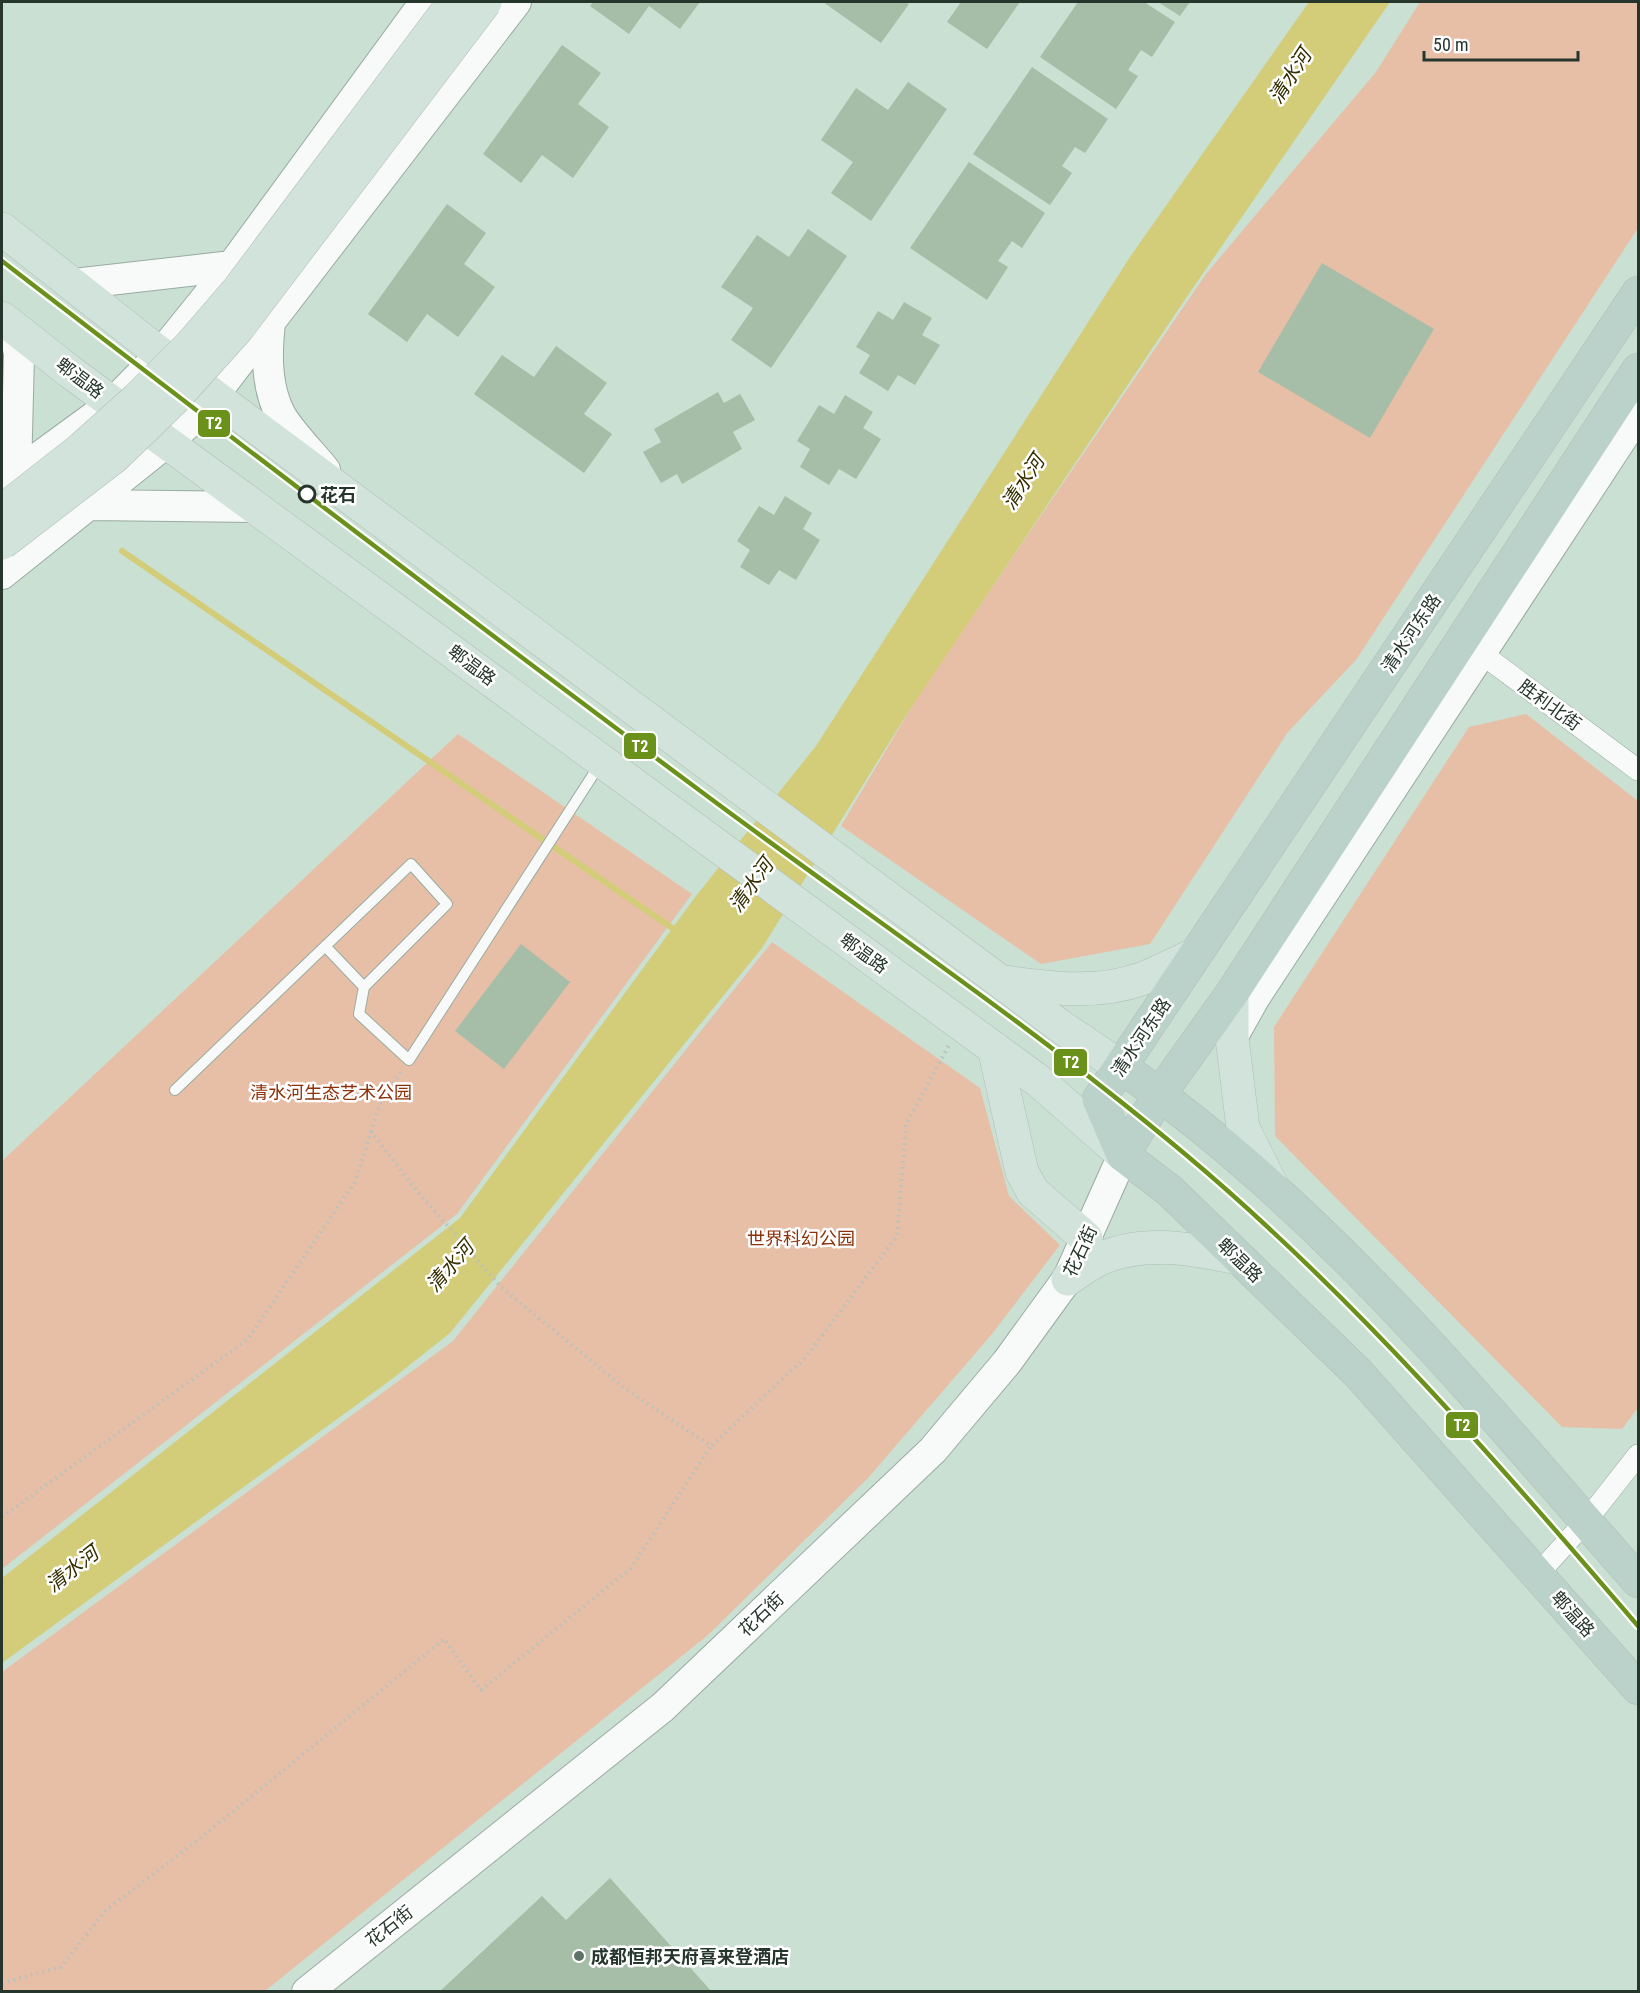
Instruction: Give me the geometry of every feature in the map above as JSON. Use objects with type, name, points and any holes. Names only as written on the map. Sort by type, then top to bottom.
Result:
[{"type":"highway","name":"清水河东路","points":[[1123,1155],[1099,1099],[1638,292]]},
{"type":"highway","points":[[1123,1155],[1160,1094],[1472,646],[1638,370]]},
{"type":"highway","points":[[1121,1067],[1160,1094],[1272,1186],[1395,1306],[1638,1581]]},
{"type":"highway","name":"郫温路","points":[[1123,1155],[1170,1191],[1358,1373],[1638,1688]]},
{"type":"main road","points":[[9,479],[113,403],[160,354],[232,266],[424,2]]},
{"type":"main road","points":[[2,512],[137,399],[189,347],[239,289],[454,2]]},
{"type":"main road","points":[[2,543],[114,457],[237,329],[485,2]]},
{"type":"main road","points":[[2,574],[167,442],[214,396],[516,2]]},
{"type":"main road","points":[[2,229],[214,396],[1001,982],[1121,1067]]},
{"type":"main road","points":[[74,284],[232,266]]},
{"type":"main road","points":[[8,323],[19,354],[9,479]]},
{"type":"main road","name":"郫温路","points":[[8,323],[113,403],[1040,1082],[1123,1155]]},
{"type":"main road","points":[[270,323],[266,353],[272,389],[283,418],[344,493]]},
{"type":"main road","points":[[1232,1038],[1255,996],[1472,646],[1638,414]]},
{"type":"main road","points":[[89,505],[255,507]]},
{"type":"main road","points":[[1001,982],[1057,989],[1091,989],[1140,980],[1196,954]]},
{"type":"main road","points":[[1232,993],[1232,1038],[1244,1128],[1272,1186]]},
{"type":"main road","points":[[994,1048],[1022,1172],[1033,1192],[1086,1238]]},
{"type":"main road","name":"花石街","points":[[307,1992],[663,1707],[933,1450],[1007,1362],[1068,1279],[1123,1155]]},
{"type":"main road","points":[[1068,1279],[1101,1259],[1130,1250],[1179,1247],[1238,1258]]},
{"type":"street","name":"胜利北街","points":[[1472,646],[1638,770]]},
{"type":"street","points":[[1538,1574],[1586,1521],[1638,1455]]},
{"type":"lane","points":[[175,1090],[411,864],[447,904],[364,987],[359,1014],[409,1060],[532,873],[602,761]]},
{"type":"lane","points":[[325,946],[364,987]]},
{"type":"path","points":[[2,1983],[61,1967],[106,1910],[203,1836],[444,1639],[481,1690],[631,1568],[711,1446],[806,1357],[897,1236],[906,1124],[961,1024]]},
{"type":"path","points":[[2,1517],[248,1339],[355,1182],[381,1101],[409,1060]]},
{"type":"path","points":[[371,1131],[412,1185],[502,1288],[627,1390],[711,1446]]},
{"type":"green space","points":[[1420,2],[1638,2],[1638,228],[1356,660],[1288,732],[1150,944],[1041,964],[841,826],[921,691],[1206,274],[1376,72]]},
{"type":"green space","points":[[1526,714],[1638,801],[1638,1408],[1622,1429],[1562,1427],[1275,1136],[1274,1027],[1469,727]]},
{"type":"green space","name":"清水河生态艺术公园","points":[[458,734],[692,894],[457,1214],[2,1569],[2,1161]]},
{"type":"green space","name":"世界科幻公园","points":[[772,942],[980,1088],[1009,1196],[1060,1245],[992,1334],[868,1478],[708,1635],[265,1991],[2,1991],[2,1672],[453,1341]]},
{"type":"water","name":"清水河","points":[[1309,2],[1390,2],[1186,298],[905,717],[762,948],[450,1333],[392,1379],[2,1663],[2,1578],[460,1218],[696,896],[816,746],[1130,257]]},
{"type":"building","points":[[593,2],[700,2],[680,29],[649,6],[629,34],[590,6]]},
{"type":"building","points":[[823,2],[905,2],[909,4],[881,43]]},
{"type":"building","points":[[961,2],[1020,2],[987,49],[947,22]]},
{"type":"building","points":[[1078,2],[1144,2],[1175,22],[1152,57],[1141,50],[1128,70],[1138,76],[1116,109],[1040,57]]},
{"type":"building","points":[[1158,2],[1190,2],[1180,16]]},
{"type":"building","points":[[562,45],[601,73],[578,104],[609,127],[573,178],[542,155],[521,183],[483,154]]},
{"type":"building","points":[[1032,67],[1108,119],[1085,153],[1075,147],[1062,166],[1072,173],[1050,205],[973,154]]},
{"type":"building","points":[[908,82],[947,109],[871,221],[831,193],[853,162],[821,140],[856,88],[888,110]]},
{"type":"building","points":[[969,162],[1045,213],[1022,248],[1012,241],[998,261],[1008,267],[987,300],[910,248]]},
{"type":"building","points":[[447,204],[486,233],[464,264],[495,287],[458,337],[427,314],[407,342],[368,314]]},
{"type":"building","points":[[808,229],[847,256],[771,368],[731,340],[753,308],[721,287],[757,235],[789,257]]},
{"type":"building","points":[[1322,263],[1434,329],[1370,438],[1258,372]]},
{"type":"building","points":[[904,302],[932,318],[922,335],[940,345],[915,385],[898,375],[888,391],[859,373],[870,355],[856,347],[878,311],[893,320]]},
{"type":"building","points":[[556,346],[607,383],[584,414],[612,434],[584,473],[474,394],[502,355],[534,377]]},
{"type":"building","points":[[718,392],[724,403],[740,394],[755,420],[733,432],[742,449],[682,484],[677,474],[661,483],[643,452],[661,442],[654,429]]},
{"type":"building","points":[[845,395],[873,412],[863,428],[881,439],[856,479],[839,469],[829,485],[800,467],[810,449],[797,441],[819,405],[834,414]]},
{"type":"building","points":[[785,496],[812,513],[803,529],[820,540],[796,580],[779,570],[769,585],[740,567],[750,550],[737,541],[759,506],[774,515]]},
{"type":"building","points":[[521,944],[570,982],[504,1069],[455,1031]]},
{"type":"building","name":"成都恒邦天府喜来登酒店","points":[[610,1878],[712,1992],[439,1992],[542,1896],[566,1920]]},
{"type":"waterway","points":[[122,551],[678,932]]},
{"type":"transit line","name":"T2","points":[[2,261],[347,526],[608,722],[1004,1012],[1185,1154],[1247,1208],[1365,1321],[1477,1441],[1638,1626]]},
{"type":"place","name":"花石","points":[[307,494]]},
{"type":"place","name":"成都恒邦天府喜来登酒店","points":[[579,1956]]}]
